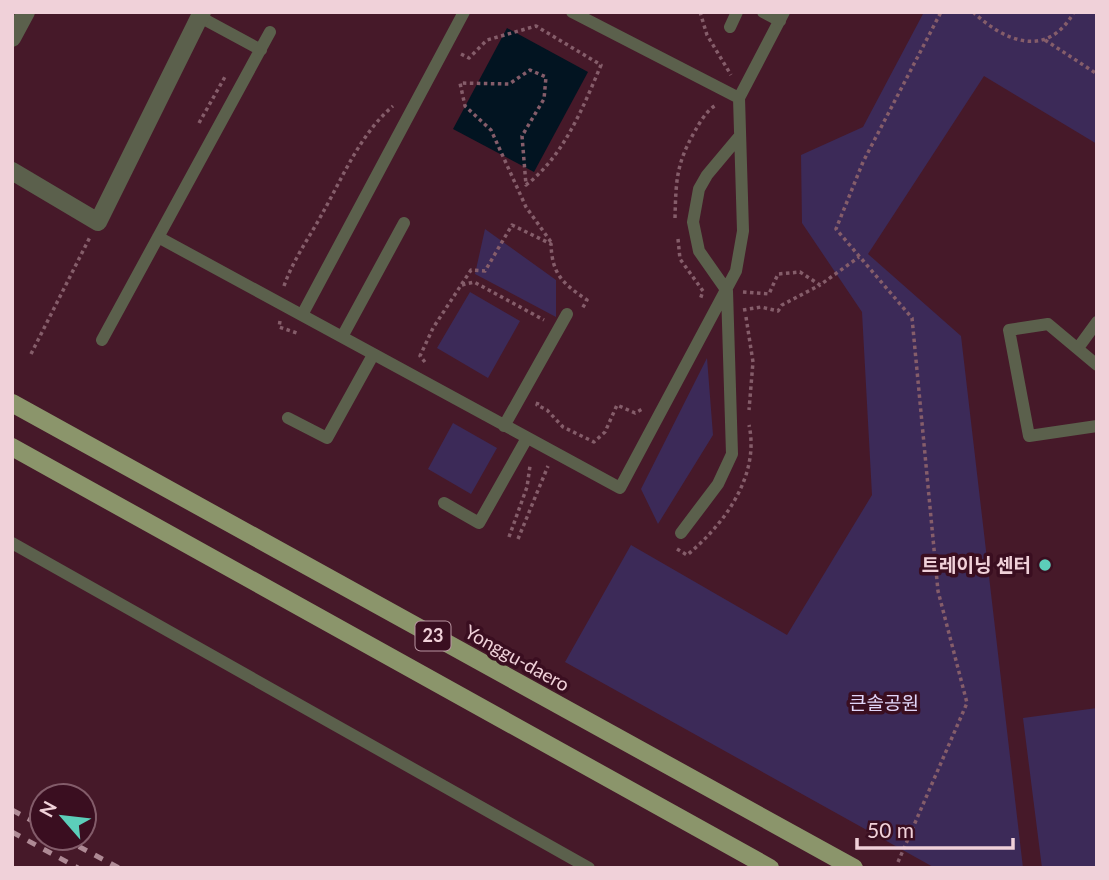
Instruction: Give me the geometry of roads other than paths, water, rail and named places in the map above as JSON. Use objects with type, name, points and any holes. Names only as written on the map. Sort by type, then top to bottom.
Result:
[{"type":"main road","name":"Yonggu-daero","points":[[12,403],[855,868]]},
{"type":"main road","name":"23","points":[[12,447],[770,868]]},
{"type":"street","points":[[12,38],[26,12]]},
{"type":"street","points":[[12,171],[97,222],[199,14]]},
{"type":"lane","points":[[303,315],[464,12]]},
{"type":"lane","points":[[572,12],[739,98]]},
{"type":"lane","points":[[730,27],[737,12]]},
{"type":"lane","points":[[158,237],[620,488],[736,271],[743,231],[738,138],[739,98],[782,17],[763,12]]},
{"type":"lane","points":[[199,14],[261,50]]},
{"type":"lane","points":[[102,340],[270,32]]},
{"type":"lane","points":[[681,533],[718,484],[732,454],[727,291],[699,251],[693,222],[699,189],[707,175],[738,138]]},
{"type":"lane","points":[[342,337],[404,223]]},
{"type":"lane","points":[[504,426],[566,314]]},
{"type":"lane","points":[[1078,348],[1097,322]]},
{"type":"lane","points":[[1097,365],[1048,324],[1009,330],[1029,436],[1097,426]]},
{"type":"lane","points":[[288,418],[327,438],[373,355]]},
{"type":"lane","points":[[444,503],[479,523],[527,439]]},
{"type":"lane","points":[[12,543],[589,868]]},
{"type":"water","points":[[507,28],[588,72],[534,172],[453,129]]},
{"type":"railway","points":[[12,810],[28,819]]},
{"type":"railway","points":[[12,832],[78,868]]},
{"type":"railway","points":[[89,852],[119,868]]},
{"type":"place","name":"트레이닝 센터","points":[[1045,565]]},
{"type":"park label","name":"큰솔공원","points":[[884,703]]}]
